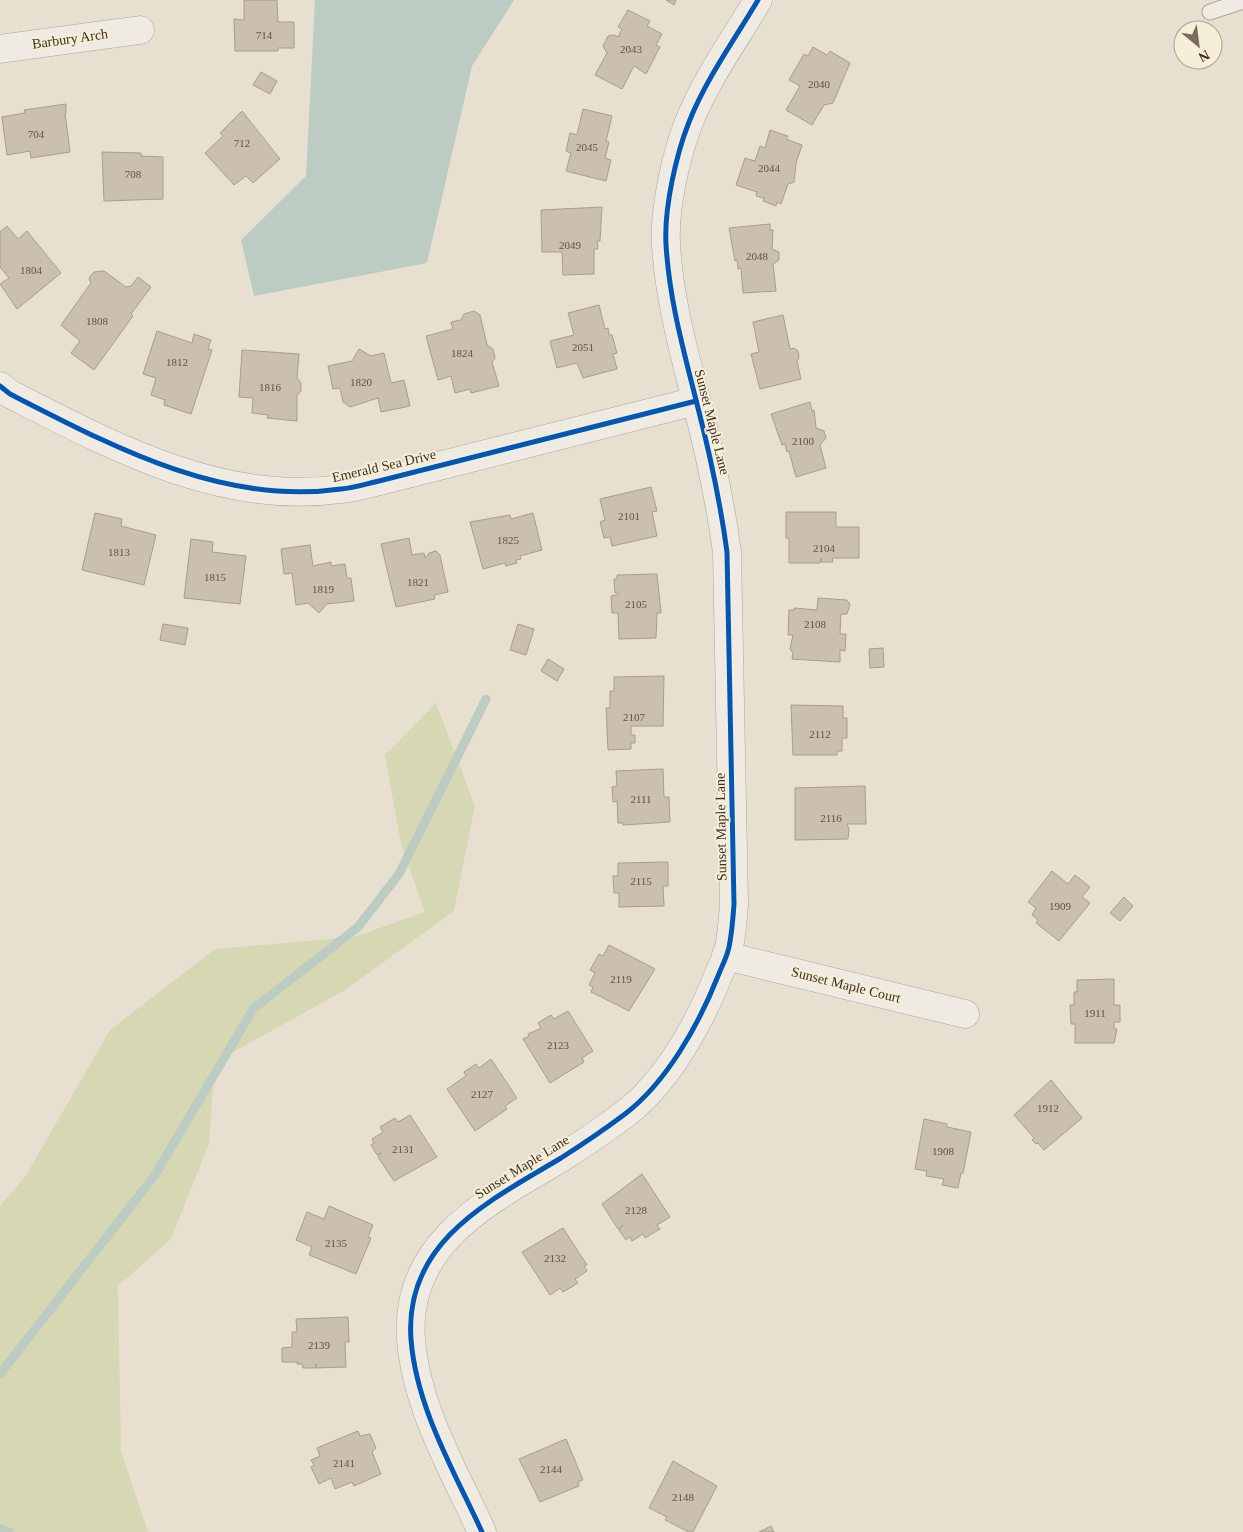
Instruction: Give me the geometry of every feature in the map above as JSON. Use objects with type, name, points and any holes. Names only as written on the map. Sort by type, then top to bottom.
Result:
[{"type":"street","name":"Sunset Maple Lane","points":[[482,1532],[435,1430],[419,1385],[413,1361],[410,1336],[412,1313],[417,1290],[424,1271],[438,1247],[470,1214],[491,1198],[563,1156],[627,1112],[663,1075],[679,1054],[706,1007],[726,956],[733,924],[727,552],[720,501],[674,317],[666,243],[669,205],[678,160],[689,122],[710,81],[758,0]]},
{"type":"street","name":"Barbury Arch","points":[[0,49],[140,30]]},
{"type":"street","name":"Emerald Sea Drive","points":[[0,386],[10,394],[100,440],[190,474],[238,486],[298,492],[341,489],[379,481],[696,401]]},
{"type":"street","name":"Sunset Maple Court","points":[[726,956],[965,1014]]},
{"type":"lane","points":[[1210,12],[1243,1]]},
{"type":"green space","points":[[436,703],[475,806],[454,911],[345,990],[215,1062],[209,1144],[171,1239],[118,1286],[121,1451],[148,1532],[0,1532],[0,1206],[25,1177],[110,1030],[215,949],[354,937],[425,912],[401,844],[385,755]]},
{"type":"shaded area","points":[[315,0],[514,0],[472,66],[427,263],[254,296],[241,240],[306,176]]},
{"type":"building","points":[[244,0],[277,0],[278,22],[294,22],[294,48],[278,48],[278,51],[235,51],[234,19],[244,20]]},
{"type":"building","points":[[666,0],[676,0],[674,5]]},
{"type":"building","points":[[628,10],[650,21],[647,26],[662,34],[656,45],[660,47],[646,74],[634,66],[622,89],[595,75],[607,53],[603,46],[608,36],[614,35],[618,37],[622,29],[618,27]]},
{"type":"building","points":[[813,47],[827,55],[830,51],[850,63],[833,103],[824,105],[812,125],[786,110],[800,86],[789,80],[804,54],[808,56]]},
{"type":"building","points":[[261,72],[277,81],[270,94],[253,85]]},
{"type":"building","points":[[66,104],[65,113],[70,152],[31,158],[30,151],[7,155],[2,117],[25,113],[24,110]]},
{"type":"building","points":[[583,109],[612,116],[606,141],[609,142],[605,158],[611,160],[606,181],[566,171],[571,153],[566,151],[570,133],[577,135]]},
{"type":"building","points":[[242,111],[280,159],[253,183],[246,176],[234,185],[205,153],[223,136],[220,133]]},
{"type":"building","points":[[770,130],[788,136],[786,139],[802,145],[796,163],[794,182],[788,184],[781,204],[777,202],[776,206],[763,201],[764,198],[756,196],[757,192],[736,185],[745,158],[755,161],[760,146],[765,148]]},
{"type":"building","points":[[102,152],[141,153],[141,156],[163,157],[163,199],[104,201]]},
{"type":"building","points":[[602,207],[600,241],[597,241],[598,249],[594,249],[594,274],[563,275],[562,252],[542,252],[541,210]]},
{"type":"building","points":[[770,224],[770,230],[773,230],[772,249],[779,252],[779,260],[773,264],[776,291],[743,293],[741,268],[738,269],[737,260],[735,261],[729,228]]},
{"type":"building","points":[[7,226],[18,239],[27,231],[61,273],[17,309],[0,284],[9,278],[0,267],[0,232]]},
{"type":"building","points":[[104,271],[126,287],[131,286],[138,277],[151,287],[131,314],[133,316],[94,370],[71,353],[80,341],[61,325],[91,283],[89,278],[94,272]]},
{"type":"building","points":[[599,305],[605,329],[608,328],[609,335],[612,335],[617,353],[613,354],[617,369],[583,378],[577,363],[557,368],[550,341],[574,335],[568,313]]},
{"type":"building","points":[[474,311],[480,315],[487,345],[493,349],[495,358],[492,362],[499,386],[471,393],[470,389],[455,393],[451,376],[438,380],[426,336],[453,329],[451,322],[461,320],[464,314]]},
{"type":"building","points":[[783,315],[790,349],[794,348],[798,351],[799,358],[797,361],[801,379],[760,389],[751,354],[759,352],[753,322]]},
{"type":"building","points":[[157,331],[192,343],[194,334],[211,340],[208,349],[212,350],[191,414],[164,405],[165,400],[151,395],[156,378],[143,374]]},
{"type":"building","points":[[359,349],[371,356],[384,353],[391,383],[404,380],[410,406],[381,412],[378,398],[350,407],[343,402],[340,388],[333,389],[328,366],[352,361]]},
{"type":"building","points":[[242,350],[299,354],[297,378],[301,383],[301,391],[297,396],[297,421],[267,418],[268,415],[252,413],[253,398],[239,397]]},
{"type":"building","points":[[810,402],[812,411],[814,410],[816,428],[824,431],[826,438],[820,445],[826,468],[796,477],[789,451],[787,452],[785,444],[782,445],[771,414]]},
{"type":"building","points":[[651,487],[657,511],[652,512],[657,536],[612,546],[610,537],[604,538],[600,522],[605,520],[600,499]]},
{"type":"building","points":[[786,512],[836,512],[836,527],[859,527],[859,558],[832,558],[833,562],[821,562],[821,558],[820,563],[789,563],[789,538],[786,538]]},
{"type":"building","points":[[95,513],[122,519],[121,526],[156,535],[144,585],[82,570]]},
{"type":"building","points":[[533,513],[542,550],[520,556],[521,559],[516,560],[517,563],[506,566],[505,563],[483,569],[470,522],[510,515],[511,519]]},
{"type":"building","points":[[409,538],[412,555],[424,553],[425,558],[429,553],[436,551],[440,555],[448,592],[434,595],[435,599],[396,607],[381,544]]},
{"type":"building","points":[[191,539],[213,542],[212,552],[246,556],[240,604],[184,598]]},
{"type":"building","points":[[310,545],[313,566],[331,562],[331,566],[345,564],[347,578],[351,578],[354,601],[327,604],[319,613],[308,603],[296,605],[292,573],[284,574],[281,549]]},
{"type":"building","points":[[657,574],[661,613],[657,613],[656,638],[619,639],[618,613],[612,613],[611,596],[618,595],[618,593],[615,593],[614,579],[617,579],[617,575]]},
{"type":"building","points":[[818,598],[847,600],[850,604],[847,614],[841,614],[840,634],[846,634],[845,651],[840,650],[840,662],[792,659],[793,653],[790,649],[793,635],[788,635],[789,610],[794,610],[794,608],[817,610]]},
{"type":"building","points":[[163,624],[188,628],[185,645],[160,640]]},
{"type":"building","points":[[518,624],[534,629],[526,655],[510,650]]},
{"type":"building","points":[[883,648],[884,667],[870,668],[869,649]]},
{"type":"building","points":[[548,659],[564,669],[557,681],[541,671]]},
{"type":"building","points":[[664,676],[663,726],[631,726],[631,735],[635,735],[635,743],[631,743],[631,749],[608,750],[606,708],[610,708],[610,691],[614,691],[614,677]]},
{"type":"building","points":[[791,705],[843,706],[843,718],[847,718],[847,738],[842,738],[842,751],[837,751],[837,755],[793,755]]},
{"type":"building","points":[[663,769],[664,797],[669,797],[670,822],[623,825],[623,823],[618,823],[617,801],[613,802],[612,787],[617,786],[616,771]]},
{"type":"building","points":[[865,786],[866,824],[847,824],[849,829],[848,839],[795,840],[795,788]]},
{"type":"building","points":[[668,862],[668,886],[663,886],[664,906],[619,907],[619,893],[614,893],[613,876],[618,876],[618,863]]},
{"type":"building","points":[[1052,871],[1068,884],[1075,875],[1090,887],[1082,897],[1090,903],[1059,941],[1036,923],[1038,920],[1032,915],[1036,908],[1028,902]]},
{"type":"building","points":[[1124,897],[1133,906],[1120,921],[1110,913]]},
{"type":"building","points":[[609,945],[655,969],[629,1011],[591,992],[593,987],[589,985],[595,973],[590,970],[599,954],[603,956]]},
{"type":"building","points":[[1114,979],[1114,1005],[1120,1005],[1120,1022],[1114,1022],[1114,1029],[1117,1029],[1114,1043],[1075,1043],[1075,1024],[1071,1024],[1070,1005],[1074,1005],[1074,992],[1077,992],[1077,980]]},
{"type":"building","points":[[568,1011],[593,1051],[582,1058],[584,1062],[550,1083],[523,1039],[529,1036],[528,1034],[541,1028],[538,1023],[551,1015],[554,1019]]},
{"type":"building","points":[[491,1059],[517,1098],[505,1106],[507,1109],[475,1131],[447,1089],[466,1076],[464,1072],[476,1064],[479,1068]]},
{"type":"building","points":[[1051,1080],[1082,1118],[1044,1150],[1038,1143],[1036,1144],[1032,1140],[1034,1138],[1014,1115]]},
{"type":"building","points":[[410,1115],[437,1157],[394,1181],[378,1157],[381,1153],[377,1155],[371,1145],[374,1143],[372,1139],[383,1132],[380,1127],[395,1118],[398,1122]]},
{"type":"building","points":[[924,1119],[947,1124],[947,1127],[971,1132],[958,1188],[942,1185],[944,1179],[926,1176],[927,1171],[915,1169]]},
{"type":"building","points":[[642,1174],[670,1217],[657,1225],[660,1229],[645,1238],[643,1234],[632,1241],[630,1237],[626,1240],[619,1230],[623,1225],[618,1229],[602,1204]]},
{"type":"building","points":[[329,1206],[373,1225],[368,1237],[371,1238],[356,1274],[309,1255],[312,1247],[296,1240],[307,1212],[324,1219]]},
{"type":"building","points":[[563,1228],[587,1265],[584,1266],[587,1271],[575,1279],[578,1283],[563,1292],[560,1288],[550,1295],[522,1252]]},
{"type":"building","points":[[348,1317],[349,1342],[345,1342],[346,1367],[316,1368],[316,1364],[315,1368],[303,1368],[302,1364],[297,1364],[297,1362],[282,1362],[282,1348],[292,1347],[292,1332],[297,1332],[296,1319]]},
{"type":"building","points":[[358,1431],[360,1436],[370,1434],[376,1448],[372,1452],[381,1474],[354,1486],[352,1482],[335,1489],[331,1478],[319,1484],[311,1467],[314,1465],[311,1460],[320,1456],[317,1448]]},
{"type":"building","points":[[566,1439],[583,1480],[578,1482],[579,1486],[540,1502],[519,1459]]},
{"type":"building","points":[[673,1461],[717,1486],[693,1532],[689,1532],[665,1520],[667,1517],[649,1508]]},
{"type":"building","points":[[771,1526],[774,1532],[759,1532]]},
{"type":"waterway","points":[[0,1374],[155,1175],[253,1009],[358,927],[399,874],[486,699]]},
{"type":"waterway","points":[[0,1529],[9,1532]]},
{"type":"cycle path","points":[[482,1532],[428,1414],[414,1364],[411,1339],[413,1305],[422,1275],[437,1250],[457,1227],[507,1190],[602,1131],[625,1114],[655,1086],[680,1051],[701,1013],[726,958],[730,942],[734,904],[727,552],[710,456],[673,303],[666,230],[672,182],[689,122],[712,75],[758,0]]},
{"type":"cycle path","points":[[0,386],[10,394],[88,433],[169,467],[211,480],[253,489],[297,492],[355,487],[696,401]]}]
